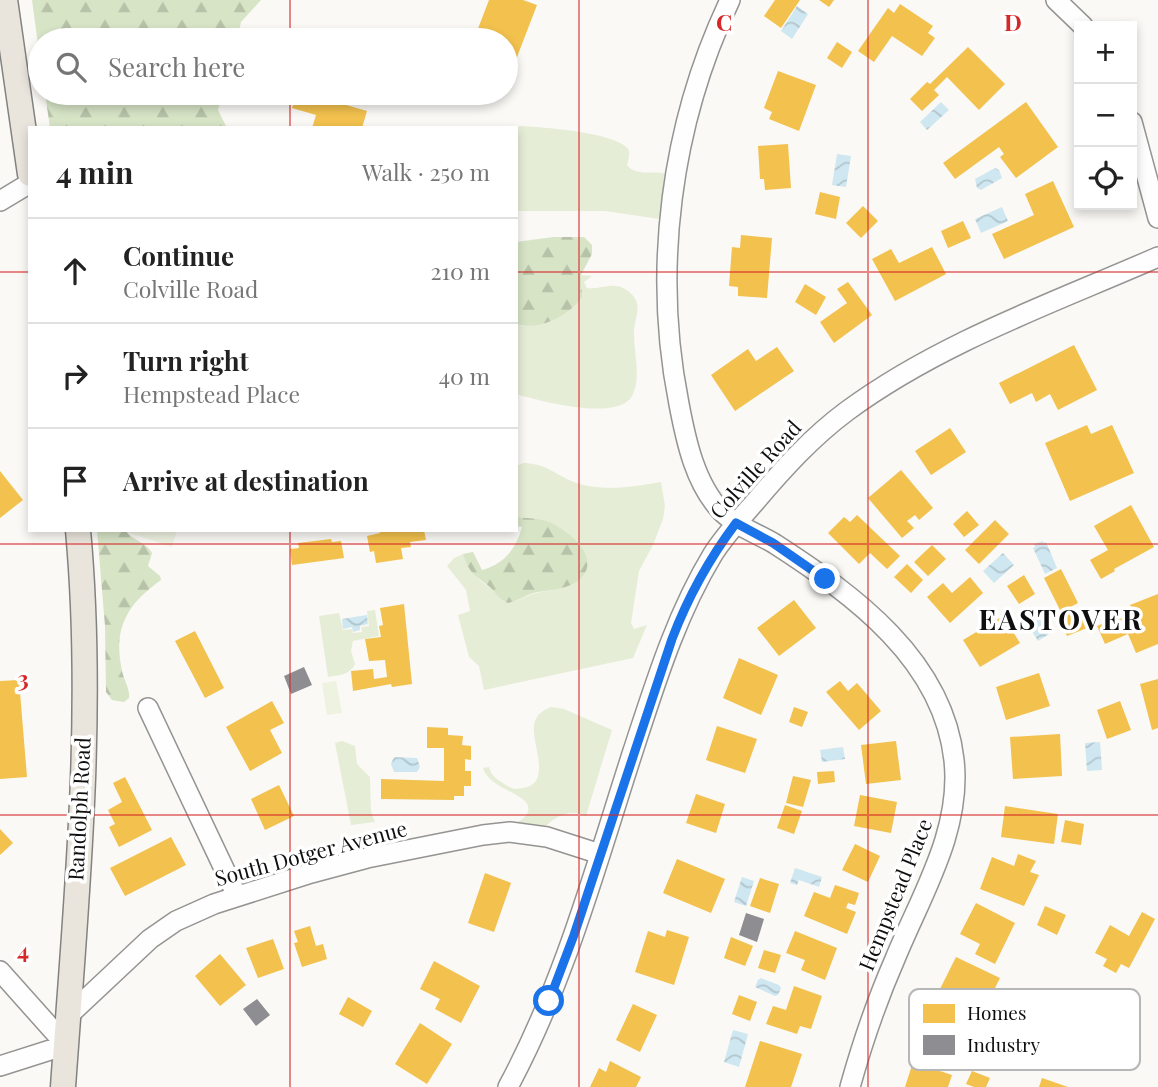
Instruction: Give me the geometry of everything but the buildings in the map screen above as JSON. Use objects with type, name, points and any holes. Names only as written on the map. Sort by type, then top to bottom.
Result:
[{"type":"main road","points":[[5,0],[28,160]]},
{"type":"main road","name":"Randolph Road","points":[[63,1087],[83,758],[84,645],[79,532]]},
{"type":"street","name":"Hempstead Place","points":[[730,0],[701,73],[684,135],[673,193],[666,283],[669,345],[685,435],[694,463],[714,502],[736,523],[773,543],[825,579],[874,619],[905,649],[924,675],[942,709],[954,756],[954,801],[948,834],[894,960],[850,1087]]},
{"type":"street","points":[[1056,0],[1078,21]]},
{"type":"street","points":[[1137,140],[1158,218]]},
{"type":"street","points":[[0,201],[28,184]]},
{"type":"street","name":"Colville Road","points":[[508,1087],[550,998],[680,617],[715,551],[736,523],[791,460],[826,428],[885,384],[984,334],[1158,257]]},
{"type":"street","points":[[148,708],[237,896]]},
{"type":"street","name":"South Dotger Avenue","points":[[69,1015],[150,939],[196,910],[237,896],[367,858],[484,835],[523,833],[547,837],[600,854]]},
{"type":"street","points":[[0,971],[66,1045],[0,1066]]},
{"type":"green space","points":[[32,0],[261,0],[241,22],[240,28],[36,28]]},
{"type":"green space","points":[[47,105],[219,105],[218,110],[226,126],[50,126]]},
{"type":"green space","points":[[518,126],[577,132],[621,143],[628,149],[627,165],[631,169],[668,174],[659,219],[605,211],[518,211]]},
{"type":"green space","points":[[554,237],[584,237],[592,245],[592,254],[581,275],[582,297],[561,316],[544,324],[518,324],[518,242]]},
{"type":"green space","points":[[581,275],[592,276],[584,282],[587,288],[617,286],[628,291],[636,301],[638,307],[634,335],[637,372],[633,394],[626,403],[597,409],[560,405],[518,395],[518,325],[523,326],[582,289]]},
{"type":"green space","points":[[524,463],[539,465],[574,482],[595,487],[628,487],[661,482],[665,506],[663,519],[639,571],[631,623],[634,629],[647,625],[633,658],[484,690],[479,666],[469,657],[458,615],[470,611],[466,590],[447,566],[454,558],[463,554],[477,577],[516,601],[551,590],[532,518],[518,517],[518,465]]},
{"type":"green space","points":[[518,517],[545,521],[566,532],[575,539],[586,556],[584,574],[566,587],[533,593],[508,603],[499,598],[471,571],[463,554],[473,552],[482,570],[497,564],[513,549],[522,527],[518,526]]},
{"type":"green space","points":[[97,532],[127,532],[152,553],[148,566],[161,580],[131,609],[121,630],[120,656],[129,694],[129,698],[124,702],[112,700],[106,692],[105,626]]},
{"type":"green space","points":[[127,532],[176,532],[172,547]]},
{"type":"green space","points":[[375,610],[379,636],[353,641],[353,668],[344,674],[328,677],[319,616],[339,613],[343,630],[352,629],[353,633],[362,632],[361,627],[369,626],[367,611]]},
{"type":"green space","points":[[336,681],[342,713],[327,715],[322,683]]},
{"type":"green space","points":[[551,707],[564,709],[612,730],[586,816],[568,813],[543,829],[513,826],[525,816],[528,805],[493,782],[483,768],[489,767],[496,778],[512,788],[520,789],[532,784],[539,769],[535,721],[541,712]]},
{"type":"green space","points":[[342,741],[355,746],[357,764],[370,777],[371,811],[375,822],[351,825],[335,743]]},
{"type":"water","points":[[797,6],[808,14],[792,39],[781,31]]},
{"type":"water","points":[[941,102],[949,110],[927,130],[920,122]]},
{"type":"water","points":[[837,154],[851,156],[846,187],[832,185]]},
{"type":"water","points":[[995,168],[999,170],[1002,178],[981,190],[977,188],[975,179]]},
{"type":"water","points":[[1002,207],[1008,221],[981,233],[975,219]]},
{"type":"water","points":[[1046,542],[1057,568],[1045,574],[1033,548],[1034,544]]},
{"type":"water","points":[[1003,553],[1014,565],[994,583],[983,571]]},
{"type":"water","points":[[1034,610],[1049,634],[1038,641],[1023,617]]},
{"type":"water","points":[[367,615],[368,624],[360,626],[360,630],[353,632],[352,627],[343,629],[342,619]]},
{"type":"water","points":[[1100,742],[1102,770],[1087,771],[1085,743]]},
{"type":"water","points":[[843,747],[845,759],[822,762],[820,750]]},
{"type":"water","points":[[394,757],[417,758],[420,767],[417,772],[394,772],[391,764]]},
{"type":"water","points":[[795,868],[822,877],[819,887],[799,880],[797,885],[790,883]]},
{"type":"water","points":[[742,877],[754,881],[746,906],[734,902]]},
{"type":"water","points":[[761,978],[779,985],[781,988],[778,995],[755,987]]},
{"type":"water","points":[[733,1030],[748,1034],[739,1067],[724,1062]]},
{"type":"district","name":"EASTOVER","points":[[1061,620]]},
{"type":"route","points":[[549,1001],[574,935],[641,727],[680,617],[715,551],[736,523],[773,543],[825,579]]}]
